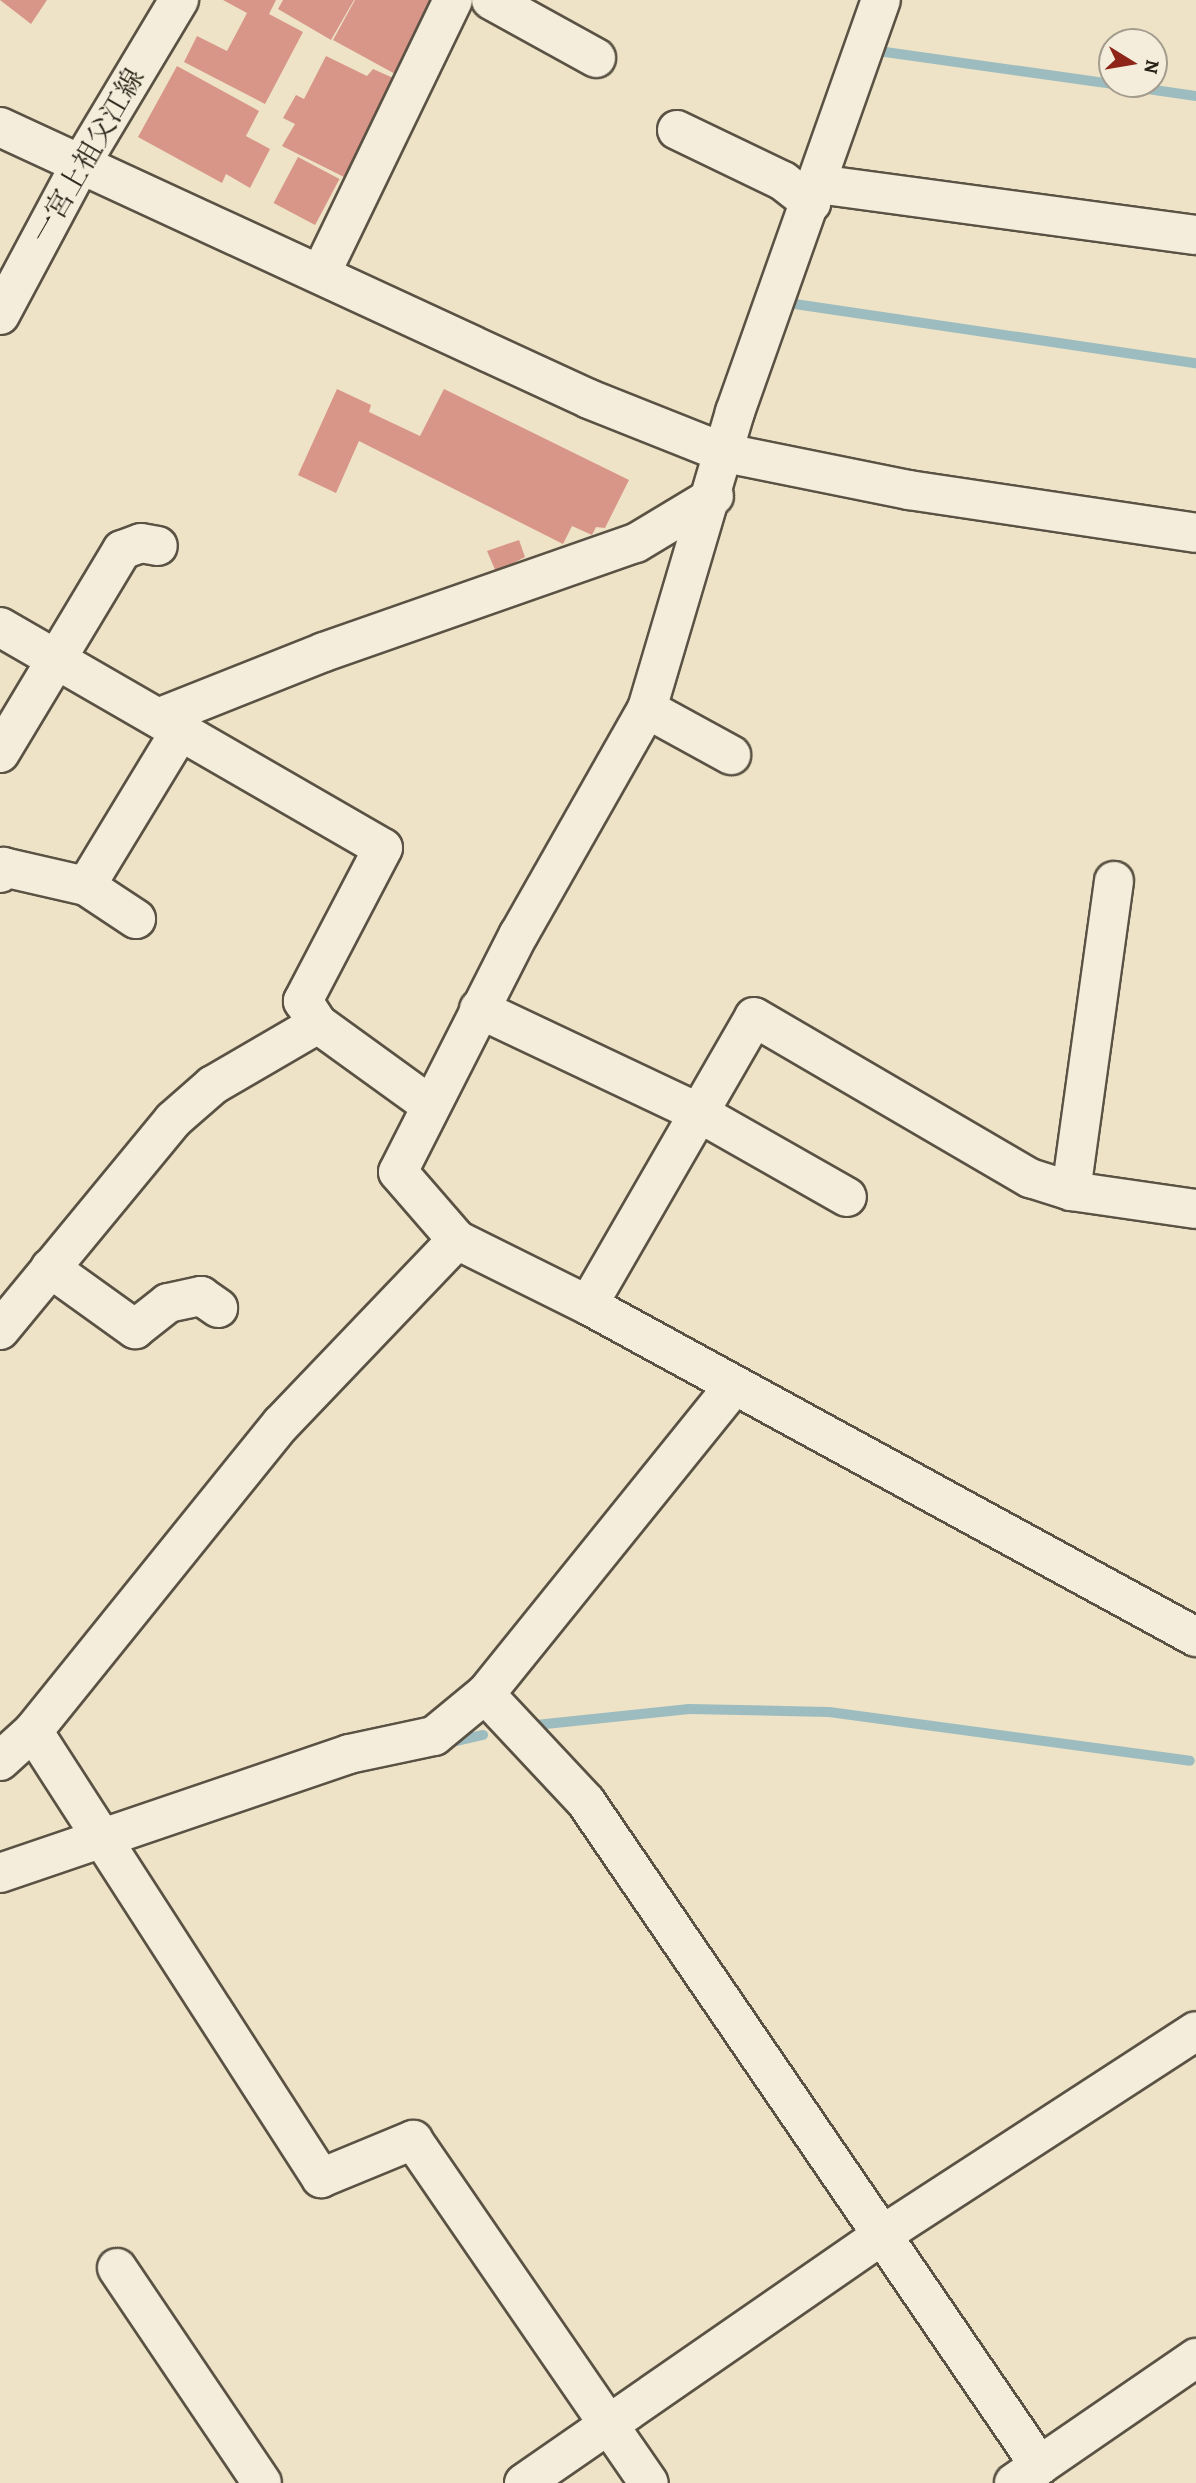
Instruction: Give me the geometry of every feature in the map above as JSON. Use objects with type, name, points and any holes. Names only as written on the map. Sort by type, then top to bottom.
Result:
[{"type":"street","name":"一宮上祖父江線","points":[[0,314],[79,167],[179,0]]},
{"type":"street","points":[[322,271],[453,0]]},
{"type":"street","points":[[491,0],[596,58]]},
{"type":"street","points":[[881,0],[725,453],[715,496],[647,709],[480,1009],[398,1172],[457,1240],[588,1305],[733,1387],[1196,1637]]},
{"type":"street","points":[[0,127],[79,167],[322,271],[589,399],[725,453],[908,490],[1196,533]]},
{"type":"street","points":[[677,130],[815,194],[1196,236]]},
{"type":"street","points":[[86,886],[172,722],[324,652],[636,543],[715,496]]},
{"type":"street","points":[[0,753],[55,657],[122,550],[141,543],[158,546]]},
{"type":"street","points":[[0,627],[172,722],[383,848],[303,1001],[318,1024],[430,1105]]},
{"type":"street","points":[[647,709],[731,755]]},
{"type":"street","points":[[0,873],[3,867],[86,886],[136,919]]},
{"type":"street","points":[[1071,1191],[1114,881]]},
{"type":"street","points":[[480,1009],[699,1113],[847,1197]]},
{"type":"street","points":[[588,1305],[754,1017],[1030,1178],[1071,1191],[1196,1209]]},
{"type":"street","points":[[0,1330],[173,1120],[213,1086],[318,1024]]},
{"type":"street","points":[[0,1761],[33,1731],[281,1423],[457,1240]]},
{"type":"street","points":[[50,1268],[135,1329],[169,1303],[201,1296],[218,1308]]},
{"type":"street","points":[[0,1873],[102,1835],[349,1754],[434,1736],[485,1694],[733,1387]]},
{"type":"street","points":[[485,1694],[586,1802],[881,2235],[1027,2474],[1196,2358]]},
{"type":"street","points":[[33,1731],[321,2178],[413,2140],[649,2483]]},
{"type":"street","points":[[524,2483],[881,2235],[1196,2031]]},
{"type":"street","points":[[117,2268],[262,2483]]},
{"type":"building","points":[[0,0],[47,0],[31,24]]},
{"type":"building","points":[[223,0],[276,0],[269,14],[303,32],[265,104],[184,62],[197,36],[227,51],[247,13]]},
{"type":"building","points":[[283,0],[354,0],[331,40],[278,9]]},
{"type":"building","points":[[355,0],[439,0],[397,75],[333,40]]},
{"type":"building","points":[[326,56],[367,76],[373,69],[400,81],[344,177],[282,146],[295,124],[283,118],[296,95],[304,99]]},
{"type":"building","points":[[177,66],[259,111],[246,136],[270,149],[250,188],[226,174],[222,183],[138,137]]},
{"type":"building","points":[[298,157],[339,179],[315,225],[274,203]]},
{"type":"building","points":[[337,389],[371,405],[369,412],[420,436],[444,389],[629,480],[605,528],[596,527],[592,535],[572,526],[563,544],[359,441],[336,493],[298,475]]},
{"type":"building","points":[[519,540],[525,557],[496,572],[487,551]]},
{"type":"waterway","points":[[878,51],[1098,82]]},
{"type":"waterway","points":[[1168,92],[1196,96]]},
{"type":"waterway","points":[[788,303],[1196,363]]},
{"type":"waterway","points":[[536,1725],[689,1709],[829,1712],[1190,1761]]},
{"type":"waterway","points":[[448,1743],[483,1735]]}]
